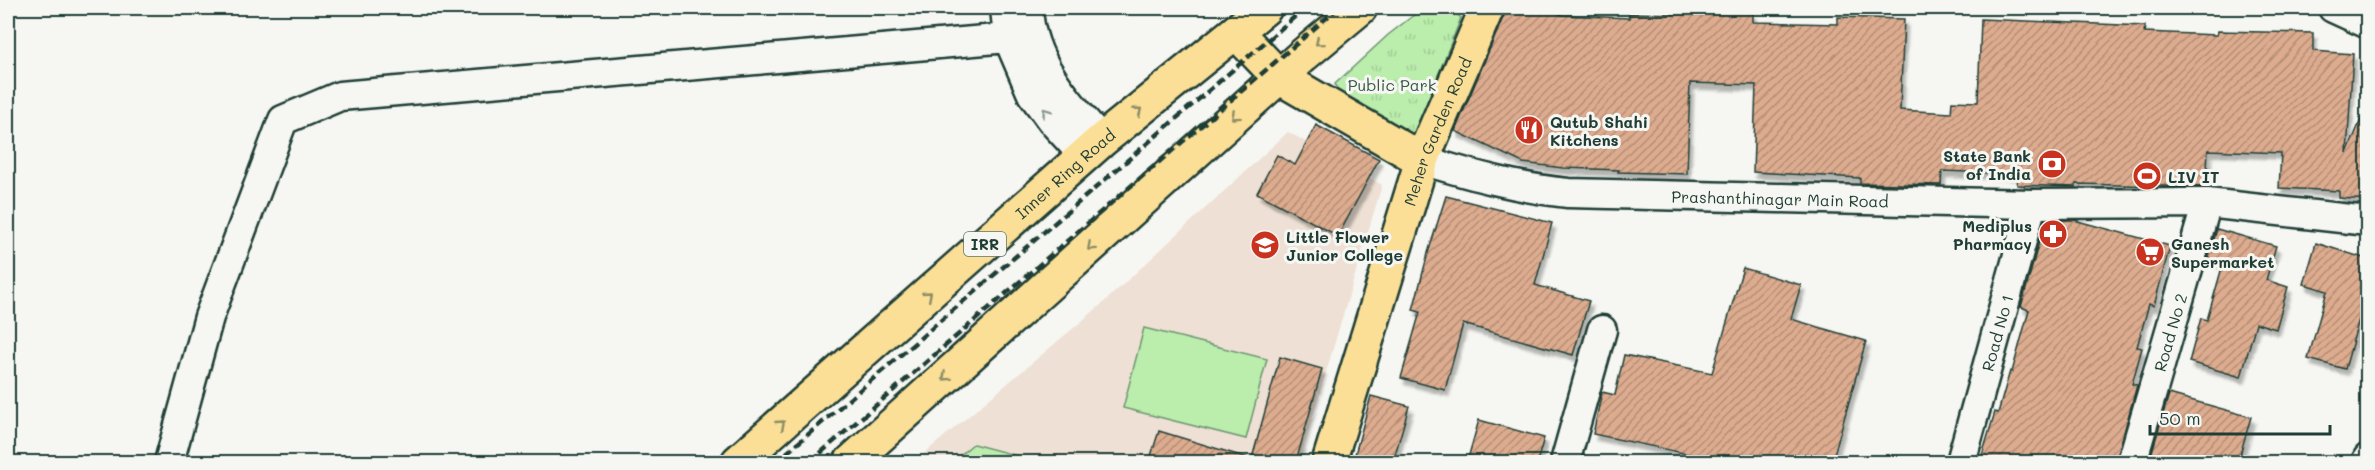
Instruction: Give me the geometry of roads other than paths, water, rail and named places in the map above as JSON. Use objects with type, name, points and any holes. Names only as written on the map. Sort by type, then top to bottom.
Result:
[{"type":"main road","name":"IRR","points":[[1236,32],[1264,8]]},
{"type":"main road","points":[[851,462],[1279,77],[1360,8]]},
{"type":"main road","name":"Meher Garden Road","points":[[1329,462],[1422,160],[1487,8]]},
{"type":"main road","name":"Prashanthinagar Main Road","points":[[1236,32],[1279,77],[1422,160]]},
{"type":"main road","name":"Inner Ring Road","points":[[738,462],[1093,148],[1236,32]]},
{"type":"street","points":[[1005,8],[1022,25],[1032,94],[1051,120],[1093,148]]},
{"type":"street","points":[[2332,8],[2367,24]]},
{"type":"street","points":[[169,462],[209,317],[282,120],[340,96],[1022,25]]},
{"type":"street","name":"Prashanthinagar Main Road","points":[[1422,160],[1496,182],[1533,190],[1568,193],[2032,204],[2207,203],[2367,221]]},
{"type":"street","name":"Road No 2","points":[[2132,462],[2207,203]]},
{"type":"street","name":"Road No 1","points":[[1961,462],[2032,204]]},
{"type":"street","points":[[1565,462],[1602,330]]},
{"type":"street","points":[[2366,462],[2367,458]]},
{"type":"railway","points":[[776,462],[1305,8]]},
{"type":"railway","points":[[810,462],[1338,8]]},
{"type":"place","name":"Qutub Shahi Kitchens","points":[[1529,130]]},
{"type":"place","name":"State Bank of India","points":[[2052,164]]},
{"type":"place","name":"LIV IT","points":[[2147,176]]},
{"type":"place","name":"Mediplus Pharmacy","points":[[2053,234]]},
{"type":"place","name":"Little Flower Junior College","points":[[1265,245]]},
{"type":"place","name":"Ganesh Supermarket","points":[[2150,252]]},
{"type":"park label","name":"Public Park","points":[[1392,84]]}]
